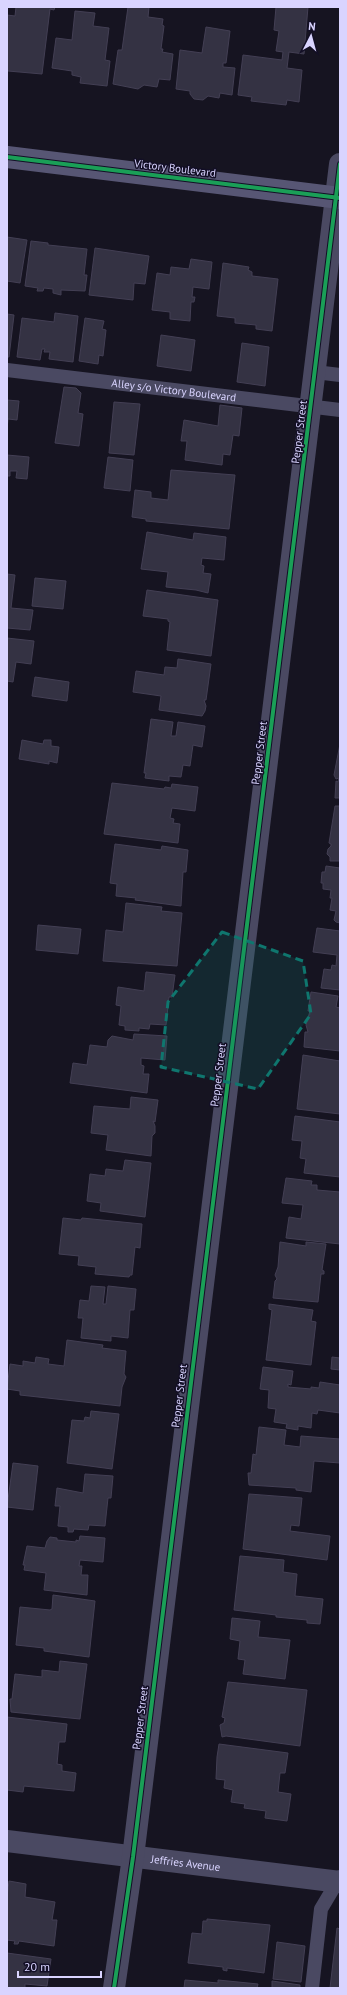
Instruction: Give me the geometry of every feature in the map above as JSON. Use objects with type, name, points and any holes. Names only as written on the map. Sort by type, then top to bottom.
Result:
[{"type":"main road","name":"Victory Boulevard","points":[[7,157],[338,198]]},
{"type":"street","name":"Pepper Street","points":[[114,1988],[132,1857],[217,1156],[338,198],[340,164]]},
{"type":"street","name":"Jeffries Avenue","points":[[7,1841],[132,1857],[339,1880]]},
{"type":"lane","name":"Alley s/o Victory Boulevard","points":[[7,370],[340,410]]},
{"type":"lane","points":[[316,372],[340,375]]},
{"type":"lane","points":[[312,1988],[321,1909],[339,1880]]},
{"type":"highlighted area","points":[[222,932],[303,961],[311,1014],[258,1089],[161,1067],[168,1002]]},
{"type":"building","points":[[16,7],[55,7],[54,10],[50,9],[42,74],[8,71],[7,69],[7,15],[15,16]]},
{"type":"building","points":[[128,7],[149,7],[148,17],[163,19],[162,25],[164,26],[161,49],[163,49],[162,52],[173,54],[170,80],[159,79],[157,87],[144,85],[138,89],[113,84],[118,50],[122,50]]},
{"type":"building","points":[[276,7],[308,7],[304,54],[289,52],[287,68],[302,70],[299,102],[287,100],[286,105],[251,101],[252,97],[238,95],[243,55],[282,60],[283,52],[276,51],[279,31],[274,30]]},
{"type":"building","points":[[75,11],[95,13],[93,26],[109,28],[105,60],[110,61],[107,86],[80,83],[81,77],[72,75],[72,71],[52,68],[56,38],[72,40]]},
{"type":"building","points":[[206,27],[230,31],[226,63],[223,63],[223,67],[235,68],[232,95],[220,93],[219,98],[208,96],[203,100],[194,99],[190,94],[190,91],[176,89],[180,50],[202,53]]},
{"type":"building","points":[[7,237],[27,240],[20,283],[7,281]]},
{"type":"building","points":[[31,241],[48,243],[48,245],[87,249],[84,275],[87,275],[85,291],[61,290],[61,295],[53,293],[53,289],[44,288],[43,291],[37,291],[38,288],[25,286]]},
{"type":"building","points":[[95,248],[149,256],[145,284],[134,283],[133,300],[89,295]]},
{"type":"building","points":[[191,259],[212,262],[209,289],[193,287],[192,297],[195,297],[194,302],[191,302],[190,321],[170,319],[170,312],[152,310],[157,273],[170,275],[171,267],[189,269]]},
{"type":"building","points":[[223,263],[249,267],[248,270],[252,272],[252,276],[278,279],[272,331],[256,329],[256,325],[235,323],[235,318],[217,316]]},
{"type":"building","points":[[55,313],[78,316],[73,362],[49,359],[50,352],[44,352],[45,349],[42,349],[40,360],[17,357],[22,318],[54,322]]},
{"type":"building","points":[[7,314],[14,315],[9,357],[7,357]]},
{"type":"building","points":[[85,318],[104,321],[102,329],[106,330],[103,356],[99,355],[98,364],[79,361]]},
{"type":"building","points":[[161,335],[195,340],[191,371],[157,366]]},
{"type":"building","points":[[242,343],[269,347],[265,386],[237,382]]},
{"type":"building","points":[[64,387],[76,388],[81,393],[78,413],[83,414],[79,446],[55,443]]},
{"type":"building","points":[[7,400],[19,401],[17,420],[8,419],[7,429]]},
{"type":"building","points":[[114,402],[140,404],[134,455],[109,453]]},
{"type":"building","points":[[220,405],[242,408],[239,436],[233,435],[230,455],[223,454],[222,465],[185,460],[187,441],[181,441],[184,420],[218,426]]},
{"type":"building","points":[[7,455],[29,457],[27,479],[16,478],[17,471],[10,471],[10,476],[7,476]]},
{"type":"building","points":[[108,457],[133,460],[130,491],[104,488]]},
{"type":"building","points":[[171,470],[235,475],[229,529],[146,521],[146,519],[132,517],[135,490],[151,492],[151,498],[168,500]]},
{"type":"building","points":[[147,532],[193,540],[194,533],[226,537],[224,560],[202,558],[201,565],[204,566],[203,573],[211,574],[208,593],[196,590],[166,587],[168,572],[141,569]]},
{"type":"building","points":[[7,574],[15,575],[11,608],[33,610],[30,630],[7,628]]},
{"type":"building","points":[[35,578],[66,581],[63,609],[32,606]]},
{"type":"building","points":[[147,590],[218,600],[211,656],[167,650],[170,622],[168,619],[143,616]]},
{"type":"building","points":[[7,638],[34,641],[31,664],[16,662],[13,682],[7,681]]},
{"type":"building","points":[[178,659],[211,664],[206,700],[204,700],[206,706],[202,716],[159,710],[161,696],[133,692],[136,671],[164,675],[165,667],[177,668]]},
{"type":"building","points":[[35,677],[69,682],[67,701],[32,696]]},
{"type":"building","points":[[151,719],[173,722],[171,736],[176,736],[178,722],[205,726],[202,747],[193,745],[190,766],[183,765],[181,777],[169,776],[169,781],[145,778],[146,773],[144,773]]},
{"type":"building","points":[[22,740],[43,744],[44,740],[51,740],[51,746],[59,747],[57,763],[49,761],[49,764],[19,759]]},
{"type":"building","points":[[340,744],[340,798],[335,798],[336,781],[338,782],[339,778],[336,779],[334,775]]},
{"type":"building","points":[[112,783],[164,789],[165,787],[171,788],[172,784],[198,787],[195,811],[172,808],[170,818],[174,819],[173,823],[180,824],[178,843],[104,834]]},
{"type":"building","points":[[335,806],[340,806],[340,861],[330,861],[330,857],[327,854],[328,849],[331,846],[329,843]]},
{"type":"building","points":[[115,844],[161,850],[162,846],[188,850],[186,872],[183,872],[181,906],[116,896],[117,884],[110,883]]},
{"type":"building","points":[[326,866],[340,868],[340,923],[334,920],[336,911],[330,910],[332,898],[330,898],[331,890],[323,889],[323,883],[321,883],[322,872],[325,872]]},
{"type":"building","points":[[126,903],[162,907],[161,911],[182,913],[177,966],[103,961],[106,930],[123,932]]},
{"type":"building","points":[[38,925],[81,929],[78,954],[36,950]]},
{"type":"building","points":[[317,928],[340,931],[340,990],[321,988],[324,969],[331,970],[332,965],[336,966],[337,955],[313,952]]},
{"type":"building","points":[[146,972],[175,975],[172,997],[169,997],[166,1025],[150,1024],[149,1029],[139,1028],[139,1031],[125,1030],[125,1026],[119,1025],[121,1006],[116,1005],[118,987],[144,991]]},
{"type":"building","points":[[311,992],[338,996],[336,1007],[340,1008],[340,1051],[304,1047],[305,1032],[308,1032],[306,1025],[310,1011],[308,1011]]},
{"type":"building","points":[[134,1034],[167,1036],[165,1060],[141,1058],[141,1065],[144,1066],[143,1074],[149,1074],[147,1093],[70,1083],[73,1063],[87,1065],[90,1045],[107,1047],[108,1040],[112,1036],[133,1040]]},
{"type":"building","points":[[303,1055],[340,1061],[340,1114],[297,1109]]},
{"type":"building","points":[[131,1097],[158,1100],[155,1122],[153,1121],[155,1133],[152,1136],[151,1156],[106,1150],[108,1135],[91,1133],[94,1106],[130,1109]]},
{"type":"building","points":[[295,1116],[340,1122],[340,1177],[304,1173],[306,1159],[300,1158],[302,1141],[292,1140]]},
{"type":"building","points":[[125,1160],[151,1163],[145,1217],[100,1211],[101,1203],[87,1201],[90,1174],[105,1176],[106,1169],[123,1171]]},
{"type":"building","points":[[286,1178],[312,1181],[311,1185],[317,1185],[317,1190],[340,1192],[340,1244],[286,1238],[289,1217],[301,1219],[303,1205],[282,1203]]},
{"type":"building","points":[[63,1218],[81,1220],[82,1218],[142,1224],[140,1248],[135,1247],[132,1275],[129,1277],[95,1274],[96,1267],[78,1265],[79,1256],[59,1254]]},
{"type":"building","points":[[280,1242],[306,1246],[306,1242],[326,1244],[322,1270],[324,1271],[324,1274],[321,1274],[318,1302],[273,1298],[275,1281],[277,1279],[275,1275],[278,1267]]},
{"type":"building","points":[[91,1286],[105,1287],[103,1304],[106,1304],[108,1286],[136,1289],[134,1310],[130,1310],[128,1338],[111,1336],[111,1341],[81,1338],[83,1318],[78,1318],[80,1300],[89,1301]]},
{"type":"building","points":[[269,1304],[313,1310],[311,1321],[316,1322],[311,1365],[266,1360],[272,1310],[269,1309]]},
{"type":"building","points":[[67,1340],[103,1345],[102,1348],[126,1351],[124,1374],[126,1377],[122,1387],[120,1406],[20,1395],[20,1391],[7,1389],[10,1364],[23,1366],[23,1361],[35,1363],[36,1357],[49,1359],[48,1364],[64,1366]]},
{"type":"building","points":[[332,1357],[340,1358],[340,1370],[331,1369]]},
{"type":"building","points":[[263,1367],[293,1371],[291,1385],[288,1384],[288,1387],[311,1389],[311,1387],[319,1388],[320,1382],[340,1385],[340,1413],[318,1410],[317,1414],[312,1413],[311,1428],[298,1426],[298,1430],[286,1428],[287,1424],[274,1422],[276,1409],[268,1408],[269,1390],[260,1389]]},
{"type":"building","points":[[91,1411],[119,1414],[112,1469],[67,1463],[72,1420],[84,1421],[85,1417],[90,1418]]},
{"type":"building","points":[[259,1427],[286,1430],[284,1445],[300,1447],[301,1436],[340,1439],[340,1463],[314,1461],[311,1492],[296,1490],[296,1488],[249,1485],[248,1473],[251,1473],[253,1454],[256,1455]]},
{"type":"building","points":[[13,1463],[38,1466],[33,1510],[7,1507]]},
{"type":"building","points":[[85,1474],[113,1476],[111,1498],[108,1498],[105,1526],[89,1525],[88,1530],[74,1529],[73,1532],[68,1532],[68,1527],[58,1526],[60,1506],[55,1506],[57,1488],[83,1493]]},
{"type":"building","points":[[249,1494],[302,1498],[299,1526],[291,1525],[290,1531],[330,1536],[327,1560],[243,1549]]},
{"type":"building","points":[[80,1536],[105,1538],[103,1562],[80,1560],[79,1566],[82,1566],[81,1575],[88,1575],[87,1595],[44,1590],[46,1573],[24,1570],[25,1565],[23,1565],[27,1546],[45,1548],[50,1537],[57,1538],[57,1540],[76,1542],[76,1540],[79,1541]]},
{"type":"building","points":[[240,1556],[284,1560],[283,1572],[297,1574],[295,1596],[323,1599],[320,1624],[307,1623],[307,1620],[276,1617],[276,1615],[234,1610]]},
{"type":"building","points":[[53,1595],[95,1601],[89,1657],[44,1651],[44,1648],[16,1645],[20,1607],[50,1610],[52,1609]]},
{"type":"building","points":[[232,1618],[260,1621],[258,1637],[290,1640],[285,1679],[243,1674],[245,1660],[238,1659],[240,1641],[230,1639]]},
{"type":"building","points":[[60,1661],[87,1664],[80,1719],[11,1712],[10,1699],[12,1699],[15,1674],[42,1677],[42,1670],[59,1672]]},
{"type":"building","points":[[228,1682],[307,1690],[300,1746],[226,1736],[222,1737],[220,1725],[224,1723],[225,1718],[222,1717]]},
{"type":"building","points":[[7,1717],[67,1724],[65,1742],[59,1742],[57,1764],[62,1765],[62,1771],[76,1773],[74,1791],[24,1786],[23,1792],[7,1790]]},
{"type":"building","points":[[219,1744],[288,1753],[285,1773],[280,1773],[278,1792],[291,1794],[287,1821],[265,1818],[266,1811],[244,1808],[245,1804],[231,1802],[233,1790],[224,1788],[225,1780],[216,1779]]},
{"type":"building","points":[[9,1881],[26,1884],[25,1897],[55,1902],[52,1920],[57,1920],[54,1946],[19,1941],[18,1944],[14,1944],[15,1941],[7,1940],[7,1897]]},
{"type":"building","points":[[207,1919],[270,1925],[264,1973],[227,1968],[227,1971],[223,1970],[223,1967],[188,1963],[192,1933],[202,1934],[203,1921],[207,1921]]},
{"type":"building","points":[[337,1928],[340,1929],[340,1988],[330,1988]]},
{"type":"building","points":[[277,1942],[305,1946],[301,1982],[273,1979]]},
{"type":"building","points":[[7,1953],[51,1959],[47,1986],[25,1984],[25,1988],[7,1988]]},
{"type":"building","points":[[185,1980],[218,1983],[218,1980],[258,1984],[257,1988],[184,1988]]},
{"type":"building","points":[[272,1981],[300,1985],[300,1988],[272,1988]]},
{"type":"cycle path","points":[[7,157],[340,198]]},
{"type":"cycle path","points":[[114,1988],[133,1857],[340,164]]}]
